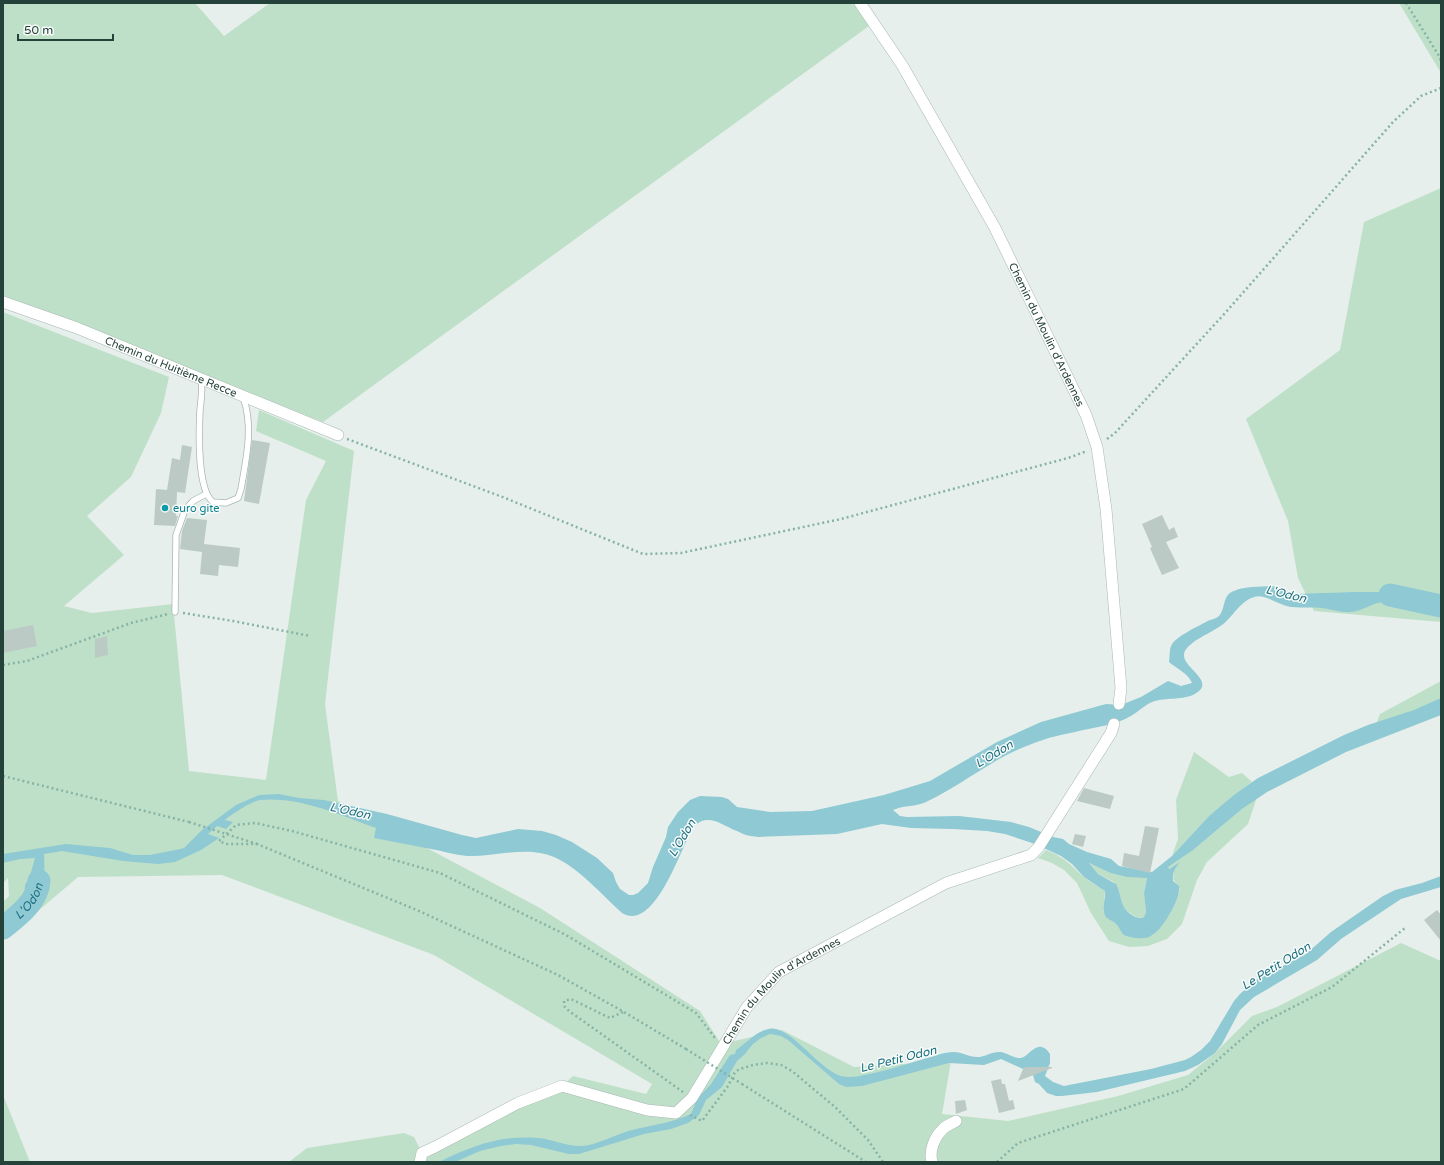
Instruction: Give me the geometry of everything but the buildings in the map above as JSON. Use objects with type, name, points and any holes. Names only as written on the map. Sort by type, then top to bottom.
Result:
[{"type":"street","name":"Chemin du Moulin d'Ardennes","points":[[860,3],[902,65],[995,228],[1086,415],[1097,448],[1106,509],[1121,688],[1119,704]]},
{"type":"street","name":"Chemin du Huitième Recce","points":[[3,302],[77,328],[338,436]]},
{"type":"street","name":"Chemin du Moulin d'Ardennes","points":[[420,1162],[422,1154],[435,1146],[518,1103],[562,1086],[647,1110],[676,1113],[692,1098],[747,1007],[779,972],[946,883],[1031,855],[1038,848],[1048,833],[1111,733],[1114,724]]},
{"type":"street","points":[[932,1162],[933,1142],[943,1129],[956,1121]]},
{"type":"lane","points":[[201,380],[203,388],[199,432],[200,472],[206,494],[213,502],[226,503],[238,498],[242,482],[249,426],[248,413],[243,397]]},
{"type":"lane","points":[[175,612],[176,535],[185,510],[193,501],[206,494]]},
{"type":"path","points":[[1406,3],[1440,56],[1441,61]]},
{"type":"path","points":[[338,436],[500,496],[642,554],[681,553],[841,519],[1068,458],[1097,448],[1115,433],[1226,312],[1393,122],[1421,96],[1441,88]]},
{"type":"path","points":[[3,666],[27,660],[131,623],[175,612],[233,621],[310,636]]},
{"type":"path","points":[[3,776],[189,822],[257,844],[419,910],[558,975],[624,1012],[686,1049],[866,1162]]},
{"type":"path","points":[[257,844],[226,844],[219,841],[236,825],[255,823],[299,833],[440,873],[566,935],[696,1013],[722,1048]]},
{"type":"path","points":[[997,1162],[1018,1143],[1184,1089],[1258,1025],[1332,987],[1405,928]]},
{"type":"path","points":[[624,1012],[610,1018],[571,999],[564,1001],[564,1006],[569,1011],[692,1098]]},
{"type":"path","points":[[698,1120],[702,1121],[728,1086],[735,1072],[753,1065],[767,1063],[781,1065],[792,1072],[835,1107],[868,1140],[883,1162]]},
{"type":"green space","points":[[3,3],[195,3],[224,36],[270,3],[853,3],[869,26],[323,422],[3,296]]},
{"type":"green space","points":[[1399,3],[1441,3],[1441,73]]},
{"type":"green space","points":[[1441,188],[1441,622],[1314,611],[1298,578],[1288,521],[1246,419],[1340,350],[1364,222]]},
{"type":"green space","points":[[3,312],[169,377],[161,413],[131,477],[87,516],[124,555],[64,606],[92,613],[173,604],[189,771],[266,780],[306,500],[326,461],[256,431],[259,410],[354,451],[325,704],[338,801],[540,908],[700,1011],[721,1044],[782,1030],[854,1067],[951,1061],[942,1114],[1008,1121],[1118,1096],[1188,1075],[1215,1053],[1252,1016],[1277,1007],[1401,943],[1441,961],[1441,1162],[289,1162],[307,1148],[404,1133],[414,1137],[422,1153],[562,1086],[573,1076],[646,1094],[652,1084],[434,955],[222,875],[78,877],[3,941],[3,902],[9,896],[8,878],[3,883]]},
{"type":"green space","points":[[1441,681],[1441,711],[1370,741],[1380,714]]},
{"type":"green space","points":[[1194,752],[1229,777],[1242,773],[1252,782],[1209,816],[1172,856],[1178,839],[1176,800]]},
{"type":"green space","points":[[1257,797],[1248,824],[1207,862],[1197,880],[1182,924],[1167,939],[1148,946],[1129,947],[1109,941],[1091,913],[1077,883],[1064,870],[1052,863],[1038,858],[1046,850],[1053,853],[1105,891],[1103,911],[1105,916],[1117,923],[1121,932],[1152,936],[1169,914],[1176,902],[1180,889],[1173,879],[1174,869],[1179,863],[1168,869],[1167,867],[1202,842]]},
{"type":"green space","points":[[1088,863],[1131,877],[1147,877],[1144,893],[1146,912],[1144,917],[1137,918],[1125,909],[1122,906],[1119,890],[1114,882],[1098,874]]},
{"type":"green space","points":[[3,1095],[30,1162],[3,1162]]},
{"type":"water","points":[[1273,586],[1295,594],[1394,592],[1407,595],[1423,604],[1441,607],[1441,613],[1402,604],[1384,602],[1361,610],[1344,612],[1322,608],[1292,607],[1267,598],[1258,596],[1254,597],[1245,602],[1226,622],[1194,642],[1185,651],[1185,660],[1202,682],[1202,687],[1193,695],[1154,701],[1123,720],[1055,736],[1030,744],[999,759],[928,801],[893,810],[900,816],[907,817],[959,816],[1011,822],[1029,827],[1053,837],[1063,839],[1069,844],[1087,852],[1111,859],[1119,866],[1152,872],[1172,856],[1209,816],[1234,795],[1258,778],[1344,735],[1368,725],[1414,710],[1441,698],[1441,715],[1346,752],[1267,792],[1242,809],[1193,850],[1168,867],[1169,869],[1180,862],[1173,873],[1173,881],[1179,886],[1177,898],[1170,913],[1160,928],[1148,937],[1134,938],[1124,935],[1116,923],[1108,919],[1105,915],[1103,908],[1105,891],[1084,877],[1072,864],[1061,856],[1035,844],[1005,834],[987,831],[911,828],[882,824],[837,834],[758,837],[750,836],[713,821],[703,821],[692,829],[665,886],[655,900],[645,911],[634,916],[622,913],[590,882],[572,868],[554,857],[533,852],[511,852],[467,856],[374,838],[376,828],[334,812],[290,801],[275,800],[260,800],[242,808],[225,820],[233,822],[226,829],[217,826],[208,834],[219,838],[201,850],[175,862],[158,864],[123,861],[62,851],[44,854],[43,889],[35,908],[20,922],[3,934],[3,928],[25,908],[25,885],[30,876],[35,858],[20,859],[3,863],[3,854],[66,844],[110,848],[133,855],[150,855],[180,849],[184,848],[202,830],[236,805],[259,795],[279,794],[299,798],[324,800],[387,814],[476,838],[518,829],[542,831],[572,842],[597,858],[613,873],[620,889],[629,895],[633,895],[638,893],[648,883],[666,837],[668,827],[678,812],[690,800],[700,796],[722,797],[728,799],[737,807],[770,812],[812,811],[884,795],[930,781],[997,742],[1041,722],[1106,704],[1121,705],[1141,697],[1168,681],[1181,686],[1192,683],[1185,674],[1169,662],[1170,650],[1174,641],[1219,616],[1230,593],[1243,588]],"holes":[[[1089,863],[1111,873],[1127,877],[1147,878],[1144,893],[1146,912],[1144,917],[1136,917],[1128,912],[1123,904],[1116,884],[1098,874]]]},
{"type":"water","points":[[1441,876],[1441,887],[1401,899],[1341,939],[1317,960],[1254,997],[1240,1010],[1222,1044],[1215,1053],[1198,1065],[1185,1071],[1097,1092],[1056,1096],[1047,1093],[1039,1084],[1035,1082],[1033,1075],[1035,1067],[1027,1067],[1023,1069],[1001,1059],[984,1065],[949,1063],[862,1086],[846,1087],[839,1084],[788,1040],[781,1036],[770,1034],[753,1044],[737,1061],[722,1087],[706,1100],[699,1115],[688,1123],[671,1129],[644,1134],[579,1154],[569,1154],[531,1145],[516,1144],[480,1151],[455,1162],[439,1162],[463,1151],[499,1140],[511,1138],[538,1138],[583,1146],[632,1130],[669,1122],[684,1117],[691,1114],[697,1099],[711,1084],[730,1055],[735,1054],[736,1050],[760,1032],[769,1029],[777,1029],[786,1033],[832,1072],[845,1077],[881,1071],[953,1052],[977,1057],[995,1052],[1001,1052],[1016,1058],[1021,1058],[1038,1047],[1046,1049],[1050,1054],[1050,1063],[1045,1076],[1053,1082],[1064,1086],[1151,1069],[1185,1060],[1201,1050],[1210,1041],[1234,1001],[1256,980],[1306,954],[1331,932],[1383,896],[1395,890]]},
{"type":"waterway","name":"L'Odon","points":[[1390,595],[1441,606]]},
{"type":"waterway","name":"L'Odon","points":[[3,928],[26,908],[35,895],[39,881]]},
{"type":"place","name":"euro gite","points":[[165,508]]},
{"type":"water label","name":"Le Petit Odon","points":[[1276,966]]},
{"type":"water label","name":"Le Petit Odon","points":[[898,1059]]}]
